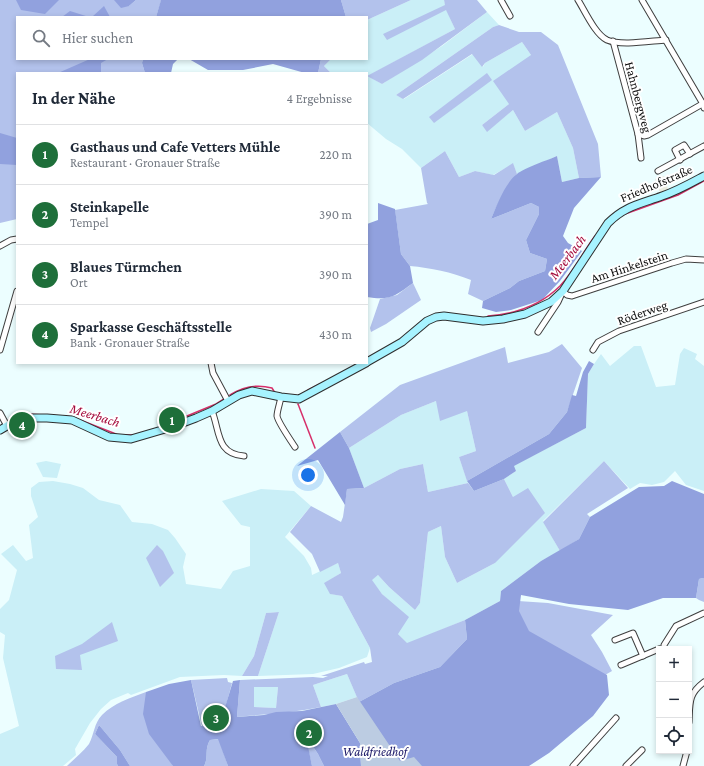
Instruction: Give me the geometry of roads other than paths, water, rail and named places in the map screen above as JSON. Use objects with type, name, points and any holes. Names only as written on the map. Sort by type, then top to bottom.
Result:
[{"type":"street","points":[[501,0],[510,16]]},
{"type":"street","points":[[578,0],[593,24],[606,40],[627,42],[666,40]]},
{"type":"street","points":[[638,134],[644,136],[648,135],[704,105],[642,0]]},
{"type":"street","name":"Hahnbergweg","points":[[613,41],[638,134],[640,158]]},
{"type":"street","points":[[680,160],[675,150],[684,145],[690,154]]},
{"type":"street","points":[[658,172],[704,146]]},
{"type":"street","name":"Friedhofstraße","points":[[538,332],[558,302],[562,291],[608,223],[615,216],[629,207],[673,191],[704,176]]},
{"type":"street","points":[[0,246],[16,239]]},
{"type":"street","name":"Am Hinkelstein","points":[[562,291],[567,295],[572,296],[672,263],[686,260],[704,260]]},
{"type":"street","points":[[368,362],[402,342],[427,320],[432,318],[444,316],[483,321],[503,319],[525,314],[551,302],[562,291]]},
{"type":"street","points":[[0,350],[16,294]]},
{"type":"street","name":"Röderweg","points":[[593,350],[598,342],[619,331],[704,302]]},
{"type":"street","points":[[211,364],[213,373],[228,401]]},
{"type":"street","points":[[0,430],[6,423],[27,418],[72,420],[109,437],[132,439],[172,427],[212,411],[238,394],[252,391],[298,399],[364,364]]},
{"type":"street","points":[[281,397],[277,416],[279,423],[286,431],[295,447]]},
{"type":"street","points":[[212,411],[216,421],[220,441],[224,448],[235,455],[244,456]]},
{"type":"street","points":[[0,413],[6,423]]},
{"type":"street","points":[[663,646],[676,626],[704,613]]},
{"type":"street","points":[[616,640],[633,633],[643,656]]},
{"type":"street","points":[[621,665],[656,651]]},
{"type":"street","points":[[692,692],[704,682]]},
{"type":"street","points":[[572,766],[616,718]]},
{"type":"street","points":[[626,766],[642,750]]},
{"type":"street","points":[[683,766],[686,754]]},
{"type":"waterway","name":"Meerbach","points":[[625,214],[678,195],[704,181]]},
{"type":"waterway","name":"Meerbach","points":[[488,318],[488,316],[517,311],[536,303],[553,293],[570,274],[595,236]]},
{"type":"waterway","name":"Meerbach","points":[[308,390],[320,384]]},
{"type":"waterway","name":"Meerbach","points":[[230,395],[245,388],[256,386],[272,388],[275,393]]},
{"type":"waterway","name":"Meerbach","points":[[187,416],[216,404],[224,399]]},
{"type":"waterway","points":[[298,404],[315,448]]},
{"type":"waterway","name":"Meerbach","points":[[18,416],[23,414],[46,415]]},
{"type":"waterway","name":"Meerbach","points":[[63,416],[72,417]]},
{"type":"waterway","name":"Meerbach","points":[[7,421],[14,418]]},
{"type":"waterway","name":"Meerbach","points":[[75,418],[116,434]]},
{"type":"waterway","name":"Meerbach","points":[[124,435],[132,435]]},
{"type":"place","name":"Gasthaus und Cafe Vetters Mühle","points":[[172,420]]},
{"type":"place","name":"Sparkasse Geschäftsstelle","points":[[22,425]]},
{"type":"place","name":"Blaues Türmchen","points":[[216,718]]},
{"type":"place","name":"Steinkapelle","points":[[309,733]]},
{"type":"park label","name":"Waldfriedhof","points":[[375,751]]}]
